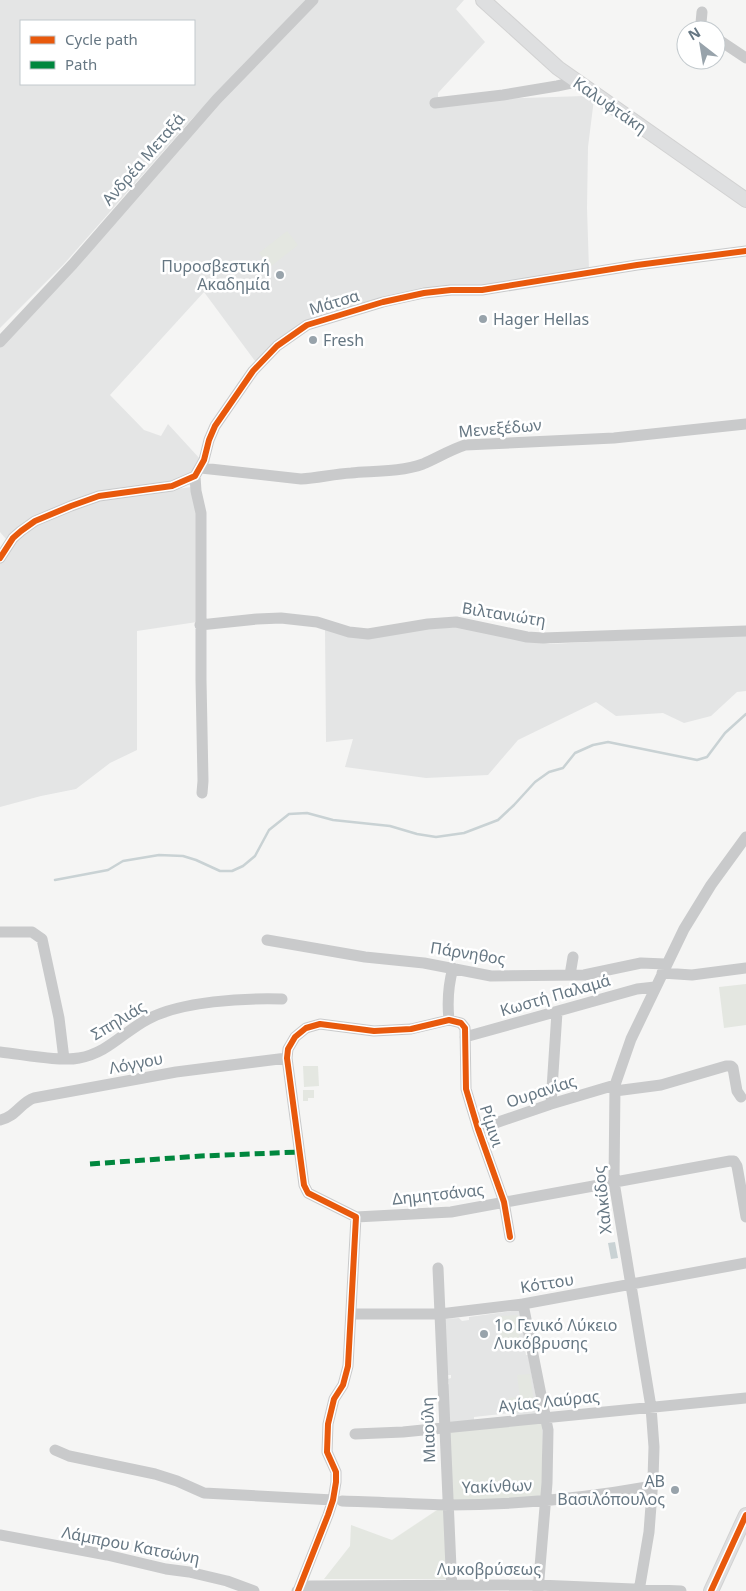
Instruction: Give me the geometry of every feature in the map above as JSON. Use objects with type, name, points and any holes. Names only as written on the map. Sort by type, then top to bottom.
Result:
[{"type":"main road","name":"Καλυφτάκη","points":[[483,0],[576,82],[746,200]]},
{"type":"main road","points":[[711,1591],[746,1514]]},
{"type":"street","name":"Ανδρέα Μεταξά","points":[[0,342],[73,264],[217,99],[313,0]]},
{"type":"street","points":[[701,20],[702,12]]},
{"type":"street","points":[[726,45],[746,58]]},
{"type":"street","points":[[435,103],[576,82]]},
{"type":"street","name":"Μάτσα","points":[[198,472],[215,426],[253,371],[277,346],[307,325],[383,302],[424,293],[451,290],[482,290],[637,265],[746,252]]},
{"type":"street","name":"Μενεξέδων","points":[[198,472],[301,479],[314,478],[423,464],[453,448],[465,445],[614,438],[746,424]]},
{"type":"street","points":[[0,558],[14,538],[35,521],[99,496],[172,486],[198,472]]},
{"type":"street","points":[[198,472],[196,492],[201,513],[200,625],[204,781],[202,793]]},
{"type":"street","name":"Βιλτανιώτη","points":[[200,625],[281,618],[317,622],[349,632],[368,634],[428,624],[456,622],[543,638],[746,631]]},
{"type":"street","name":"Χαλκίδος","points":[[640,1590],[649,1532],[654,1447],[651,1407],[614,1182],[615,1088],[631,1039],[684,928],[711,885],[746,837]]},
{"type":"street","points":[[0,932],[32,932],[42,939],[59,1018],[64,1059]]},
{"type":"street","name":"Πάρνηθος","points":[[267,940],[365,957],[424,962],[491,976],[596,973],[624,965],[641,963],[664,969]]},
{"type":"street","points":[[570,975],[573,957]]},
{"type":"street","points":[[298,1591],[328,1515],[338,1500],[336,1472],[327,1452],[328,1424],[334,1399],[343,1385],[348,1366],[356,1218],[308,1193],[304,1188],[286,1058],[288,1049],[295,1037],[306,1028],[320,1024],[385,1031],[412,1029],[449,1020],[448,986],[453,968]]},
{"type":"street","points":[[664,969],[692,975],[746,968]]},
{"type":"street","name":"Κωστή Παλαμά","points":[[465,1037],[637,989],[655,987]]},
{"type":"street","name":"Σπηλιάς","points":[[0,1052],[64,1059],[79,1058],[113,1045],[135,1026],[162,1012],[253,998],[282,1000]]},
{"type":"street","points":[[551,1104],[557,1012]]},
{"type":"street","name":"Ρίμινι","points":[[449,1020],[461,1023],[465,1028],[466,1089],[504,1202],[510,1237]]},
{"type":"street","name":"Λόγγου","points":[[0,1120],[13,1115],[30,1099],[34,1098],[176,1072],[286,1058]]},
{"type":"street","name":"Ουρανίας","points":[[478,1128],[551,1104],[615,1088],[661,1085],[726,1066],[733,1068],[737,1091],[741,1097]]},
{"type":"street","name":"Δημητσάνας","points":[[356,1218],[451,1212],[730,1161],[734,1161],[738,1166],[746,1217]]},
{"type":"street","name":"Κόττου","points":[[351,1314],[440,1314],[523,1304],[746,1264]]},
{"type":"street","name":"Μιαούλη","points":[[438,1268],[452,1588]]},
{"type":"street","points":[[523,1304],[546,1418],[548,1451],[546,1500],[538,1588]]},
{"type":"street","name":"Αγίας Λαύρας","points":[[355,1434],[403,1432],[746,1398]]},
{"type":"street","name":"Υακίνθων","points":[[55,1450],[69,1456],[155,1474],[178,1481],[204,1493],[448,1505],[602,1496],[653,1486]]},
{"type":"street","name":"Λάμπρου Κατσώνη","points":[[0,1535],[189,1572],[227,1581],[254,1591]]},
{"type":"street","name":"Λυκοβρύσεως","points":[[298,1591],[310,1586],[681,1591]]},
{"type":"shaded area","points":[[0,0],[306,0],[191,120],[64,264],[0,328]]},
{"type":"shaded area","points":[[316,0],[464,0],[456,9],[485,42],[438,93],[438,106],[497,99],[589,95],[594,99],[588,147],[589,270],[328,314],[255,361],[204,292],[110,395],[144,430],[161,436],[168,424],[201,460],[191,474],[175,482],[115,490],[6,539],[0,532],[0,347],[212,110]]},
{"type":"shaded area","points":[[287,231],[298,245],[270,267],[259,253]]},
{"type":"shaded area","points":[[191,487],[196,505],[197,622],[137,631],[137,750],[110,763],[76,789],[0,807],[0,562],[14,540],[37,523],[95,500]]},
{"type":"shaded area","points":[[460,627],[550,644],[746,634],[746,691],[737,692],[711,716],[684,723],[663,713],[616,716],[596,702],[518,740],[488,775],[426,778],[345,767],[353,739],[326,742],[325,629]]},
{"type":"shaded area","points":[[746,984],[746,1025],[724,1028],[719,987]]},
{"type":"shaded area","points":[[303,1066],[318,1066],[319,1086],[304,1087]]},
{"type":"shaded area","points":[[303,1090],[314,1090],[314,1098],[308,1098],[308,1101],[303,1101]]},
{"type":"shaded area","points":[[615,1242],[618,1258],[611,1259],[608,1243]]},
{"type":"shaded area","points":[[519,1310],[527,1347],[525,1349],[526,1355],[528,1355],[539,1414],[511,1417],[510,1413],[474,1417],[474,1422],[448,1423],[447,1385],[451,1375],[446,1375],[443,1319],[459,1318],[462,1321],[469,1320],[469,1317]]},
{"type":"shaded area","points":[[518,1315],[520,1346],[501,1347],[500,1316]]},
{"type":"shaded area","points":[[530,1374],[535,1410],[511,1413],[509,1398],[520,1397],[517,1375]]},
{"type":"shaded area","points":[[542,1421],[542,1499],[450,1501],[446,1430]]},
{"type":"shaded area","points":[[437,1510],[445,1510],[447,1579],[324,1579],[350,1546],[351,1525],[392,1540]]},
{"type":"waterway","points":[[55,880],[108,870],[123,861],[159,855],[183,856],[220,871],[232,871],[243,866],[255,856],[269,830],[289,814],[307,813],[333,820],[390,826],[417,834],[436,837],[464,833],[498,820],[535,782],[549,772],[563,768],[575,753],[593,745],[608,742],[697,760],[707,757],[725,733],[746,714]]},
{"type":"marked path","points":[[90,1164],[201,1156],[299,1152]]},
{"type":"cycle path","points":[[0,558],[13,538],[35,521],[99,496],[172,486],[195,476],[204,460],[215,426],[253,371],[277,346],[307,325],[383,302],[424,293],[451,290],[482,290],[637,265],[746,251]]},
{"type":"cycle path","points":[[298,1591],[328,1515],[336,1482],[336,1472],[327,1452],[328,1424],[334,1399],[343,1385],[348,1366],[356,1217],[308,1193],[304,1185],[287,1058],[288,1049],[295,1037],[306,1028],[320,1024],[374,1031],[411,1029],[449,1020],[461,1023],[465,1028],[466,1089],[504,1202],[510,1237]]},
{"type":"cycle path","points":[[711,1591],[746,1515]]},
{"type":"place","name":"Πυροσβεστική Ακαδημία","points":[[280,275]]},
{"type":"place","name":"Hager Hellas","points":[[483,319]]},
{"type":"place","name":"Fresh","points":[[313,340]]},
{"type":"place","name":"1ο Γενικό Λύκειο Λυκόβρυσης","points":[[484,1334]]},
{"type":"place","name":"ΑΒ Βασιλόπουλος","points":[[675,1490]]}]
